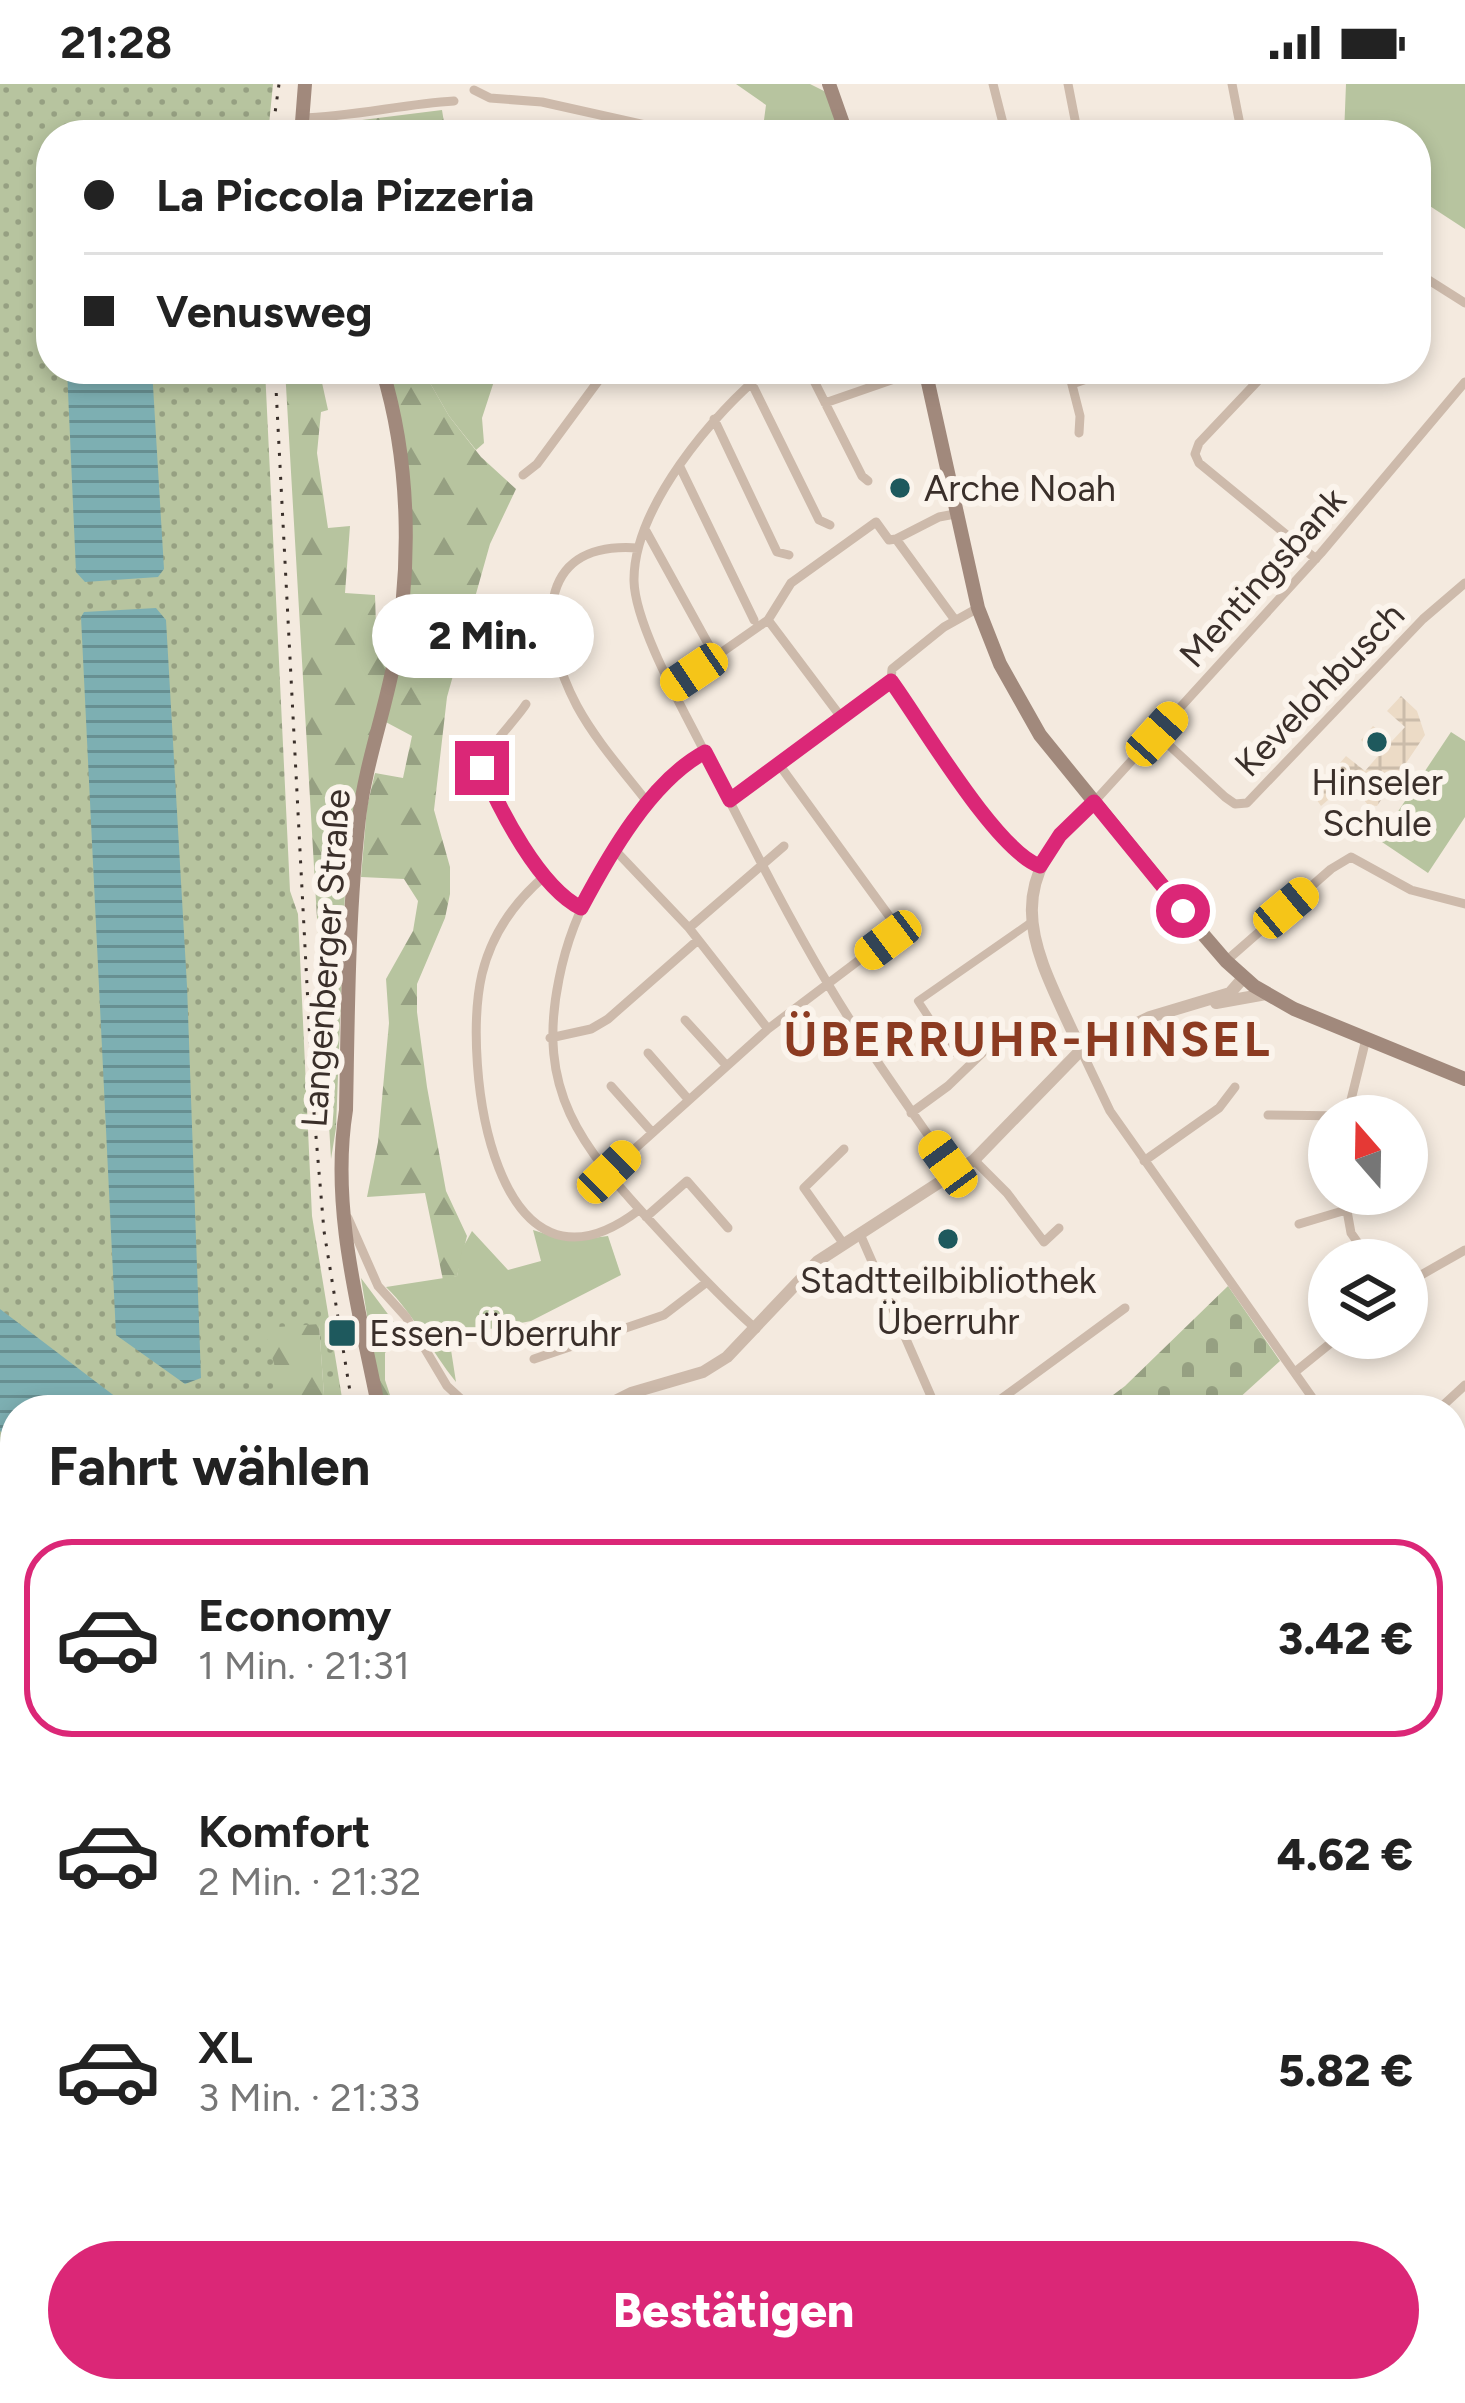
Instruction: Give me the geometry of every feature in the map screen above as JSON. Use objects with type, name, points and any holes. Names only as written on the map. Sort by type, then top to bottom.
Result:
[{"type":"main road","points":[[301,118],[305,84]]},
{"type":"main road","points":[[829,84],[842,120]]},
{"type":"main road","name":"Langenberger Straße","points":[[376,1395],[341,1202],[352,901],[360,813],[397,650],[404,569],[402,464],[385,384]]},
{"type":"main road","points":[[927,384],[978,608],[1000,664],[1040,735],[1244,977],[1266,994],[1465,1079]]},
{"type":"street","points":[[993,84],[1002,120]]},
{"type":"street","points":[[1068,84],[1075,120]]},
{"type":"street","points":[[1232,84],[1239,120]]},
{"type":"street","points":[[473,91],[614,120]]},
{"type":"street","points":[[301,118],[454,101]]},
{"type":"street","points":[[1431,281],[1465,303]]},
{"type":"street","name":"Mentingsbank","points":[[1094,802],[1316,559],[1465,382]]},
{"type":"street","points":[[523,475],[548,450],[597,384]]},
{"type":"street","points":[[750,384],[715,419],[680,467],[638,548],[635,594],[672,687],[828,985],[955,1174]]},
{"type":"street","points":[[753,384],[819,520],[830,525]]},
{"type":"street","points":[[816,384],[868,481]]},
{"type":"street","points":[[825,403],[880,384]]},
{"type":"street","points":[[1072,384],[1081,416],[1079,433]]},
{"type":"street","points":[[1255,384],[1198,443],[1195,454],[1199,463],[1316,559]]},
{"type":"street","points":[[715,419],[777,552],[789,555]]},
{"type":"street","points":[[680,467],[754,620]]},
{"type":"street","points":[[672,687],[768,620],[791,583],[876,522],[889,540],[955,514]]},
{"type":"street","points":[[646,531],[711,649]]},
{"type":"street","points":[[896,539],[955,620]]},
{"type":"street","points":[[638,548],[597,552],[574,561],[554,585],[552,611],[557,652],[576,704],[648,803]]},
{"type":"street","name":"Kevelohbusch","points":[[1157,734],[1225,797],[1235,804],[1247,803],[1423,619],[1465,583]]},
{"type":"street","points":[[978,608],[908,653],[892,669],[891,681],[1002,837],[1040,866]]},
{"type":"street","points":[[768,620],[841,717]]},
{"type":"street","points":[[730,800],[891,681]]},
{"type":"street","points":[[526,704],[484,757],[482,768],[511,826],[546,874],[581,908]]},
{"type":"street","points":[[705,752],[648,803],[614,849],[581,908],[564,955],[550,1038],[555,1078],[573,1122],[643,1213],[756,1329]]},
{"type":"street","points":[[609,1172],[768,1029],[888,940],[896,929],[778,763]]},
{"type":"street","points":[[1094,802],[1060,835],[1040,866],[1030,923],[1041,961],[1110,1111],[1311,1395]]},
{"type":"street","points":[[689,928],[784,846]]},
{"type":"street","points":[[614,849],[689,928],[768,1029]]},
{"type":"street","points":[[1226,961],[1351,857],[1411,890],[1465,904]]},
{"type":"street","points":[[546,874],[507,914],[483,971],[476,1037],[483,1122],[495,1164],[528,1217],[549,1230],[577,1236],[598,1234],[643,1213],[687,1181],[728,1228]]},
{"type":"street","points":[[952,1053],[918,1001],[1030,923]]},
{"type":"street","points":[[550,1038],[591,1029],[608,1019],[698,940]]},
{"type":"street","points":[[629,1395],[704,1372],[735,1351],[818,1261],[974,1160],[1082,1050],[1150,1017],[1229,993],[1244,977]]},
{"type":"street","points":[[1209,1000],[1239,1002],[1266,994]]},
{"type":"street","points":[[686,1020],[726,1065]]},
{"type":"street","points":[[911,1113],[948,1086],[998,1036]]},
{"type":"street","points":[[1352,1095],[1366,1039]]},
{"type":"street","points":[[648,1053],[688,1099]]},
{"type":"street","points":[[610,1086],[651,1131]]},
{"type":"street","points":[[1144,1161],[1219,1108],[1235,1087]]},
{"type":"street","points":[[1268,1115],[1308,1116]]},
{"type":"street","points":[[843,1243],[804,1188],[844,1149]]},
{"type":"street","points":[[974,1160],[1007,1193],[1044,1242],[1058,1228]]},
{"type":"street","points":[[341,1202],[370,1274],[406,1317],[457,1395]]},
{"type":"street","points":[[1299,1224],[1329,1215]]},
{"type":"street","points":[[860,1234],[930,1395]]},
{"type":"street","points":[[1428,1270],[1465,1250]]},
{"type":"street","points":[[534,1359],[664,1315],[706,1282]]},
{"type":"street","points":[[1006,1395],[1125,1308]]},
{"type":"street","points":[[1295,1372],[1311,1359]]},
{"type":"green space","points":[[0,84],[273,84],[269,120],[36,120],[36,384],[266,384],[290,891],[298,914],[312,1216],[342,1395],[324,1395],[319,1325],[285,1395],[0,1395]]},
{"type":"green space","points":[[736,84],[810,84],[828,93],[837,120],[764,120],[766,105]]},
{"type":"green space","points":[[1346,84],[1465,84],[1465,229],[1431,207],[1431,120],[1345,120]]},
{"type":"green space","points":[[442,110],[444,120],[362,120]]},
{"type":"green space","points":[[286,384],[322,384],[328,410],[321,412],[317,453],[328,528],[350,526],[345,593],[375,595],[376,627],[399,627],[345,892],[331,1159]]},
{"type":"green space","points":[[385,384],[431,384],[481,457],[516,489],[490,544],[447,697],[434,810],[450,867],[450,894],[417,984],[427,1087],[446,1191],[467,1236],[457,1276],[443,1280],[425,1193],[367,1197],[378,1142],[389,1023],[386,979],[413,931],[418,901],[404,879],[361,877],[375,773],[403,778],[412,736],[382,720],[398,650],[406,512]]},
{"type":"green space","points":[[431,384],[493,384],[482,418],[484,443],[476,450]]},
{"type":"green space","points":[[1451,732],[1465,741],[1465,817],[1428,873],[1379,840]]},
{"type":"green space","points":[[533,1230],[568,1241],[608,1236],[621,1275],[531,1321],[449,1337],[456,1382],[386,1287],[457,1276],[462,1249],[472,1231],[508,1270],[541,1261]]},
{"type":"green space","points":[[361,1278],[402,1333],[385,1353],[390,1395],[380,1395]]},
{"type":"green space","points":[[1228,1286],[1280,1361],[1243,1395],[1113,1395]]},
{"type":"green space","points":[[319,1324],[324,1395],[283,1395],[264,1328]]},
{"type":"shaded area","points":[[1401,696],[1417,711],[1425,735],[1377,806],[1368,805],[1349,782],[1321,806],[1312,793],[1324,779],[1335,786],[1346,756],[1365,771],[1378,756],[1361,740],[1373,726],[1392,741],[1405,727],[1387,711]]},
{"type":"water","points":[[68,384],[153,384],[164,569],[158,577],[85,582],[76,572]]},
{"type":"water","points":[[156,608],[166,620],[187,986],[201,1378],[185,1384],[116,1335],[81,617],[84,612]]},
{"type":"water","points":[[0,1309],[113,1395],[0,1395]]},
{"type":"railway","points":[[274,120],[279,84]]},
{"type":"railway","points":[[276,384],[313,1101],[324,1231],[351,1395]]},
{"type":"place","name":"Arche Noah","points":[[900,488]]},
{"type":"place","name":"Hinseler Schule","points":[[1377,742]]},
{"type":"place","name":"Stadtteilbibliothek Überruhr","points":[[948,1239]]},
{"type":"place","name":"Essen-Überruhr","points":[[342,1333]]},
{"type":"district","name":"ÜBERRUHR-HINSEL","points":[[1028,1039]]},
{"type":"route","points":[[482,768],[511,826],[546,874],[581,908],[614,849],[648,803],[695,758],[705,752],[730,800],[891,681],[1002,837],[1029,862],[1040,866],[1060,835],[1094,802],[1183,911]]}]
